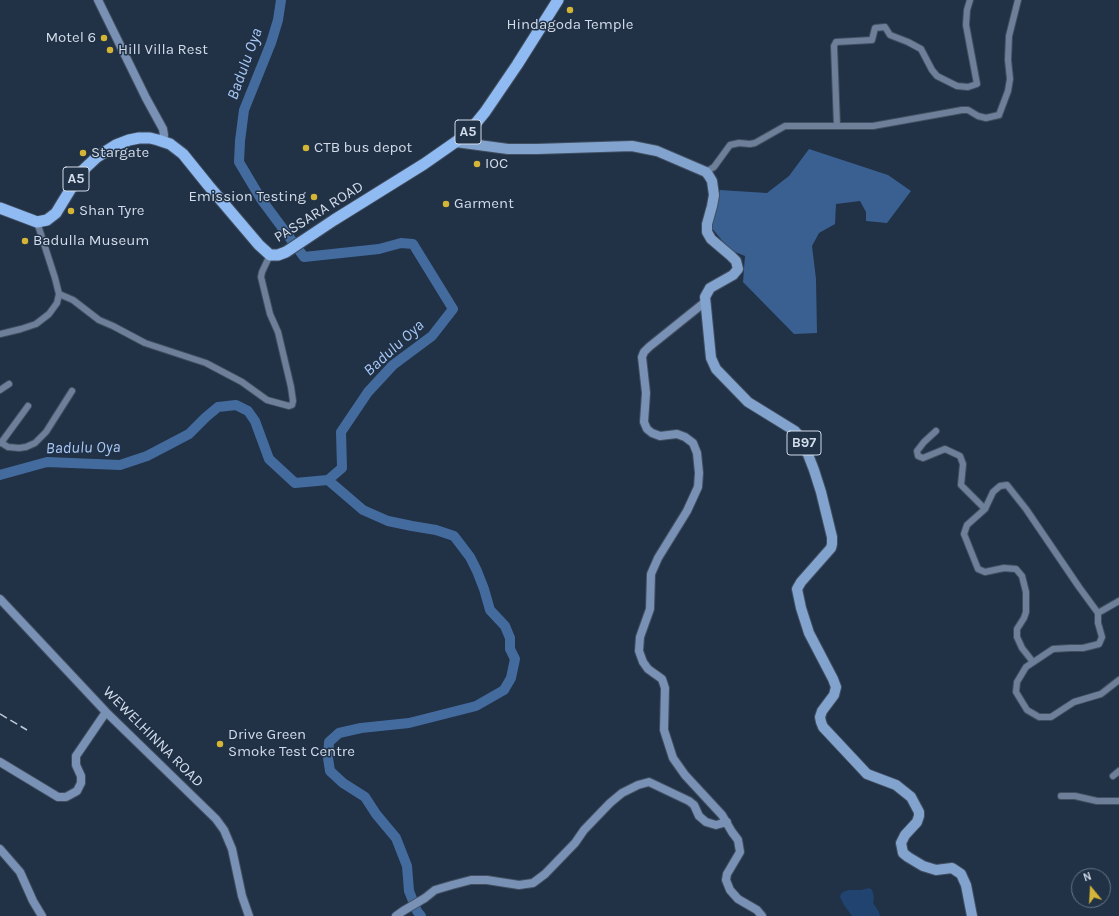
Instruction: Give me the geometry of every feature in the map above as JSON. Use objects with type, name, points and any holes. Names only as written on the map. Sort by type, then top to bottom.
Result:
[{"type":"highway","name":"PASSARA ROAD","points":[[37,222],[47,220],[56,212],[81,172],[103,153],[122,142],[134,139],[150,138],[163,141],[174,147],[188,159],[259,245],[270,255],[278,255],[286,252],[424,164],[456,142],[471,129],[485,112],[517,65],[558,0]]},
{"type":"highway","points":[[0,208],[37,222]]},
{"type":"main road","points":[[456,142],[508,149],[632,146],[657,151],[706,172],[712,181],[714,195],[706,228],[707,232],[711,239],[736,261],[738,269],[733,274],[710,288],[705,297],[705,302]]},
{"type":"main road","name":"B97","points":[[705,302],[711,358],[716,369],[748,402],[796,431],[804,443],[821,492],[832,537],[832,544],[829,550],[801,582],[797,589],[809,633],[833,678],[836,687],[834,695],[822,711],[820,717],[823,727],[867,774],[896,785],[911,797],[919,812],[919,816],[917,822],[904,835],[901,843],[902,853],[924,866],[936,870],[952,868],[961,874],[966,885],[972,916]]},
{"type":"street","points":[[98,0],[146,98],[163,128],[163,141]]},
{"type":"street","points":[[837,126],[834,46],[836,42],[872,40],[875,28],[885,27],[890,35],[921,49],[932,70],[937,76],[957,86],[968,87],[977,84],[966,25],[967,10],[970,0]]},
{"type":"street","points":[[706,172],[714,168],[730,145],[739,143],[755,143],[785,126],[873,126],[962,110],[968,110],[978,116],[986,118],[999,115],[1008,91],[1010,79],[1008,60],[1009,36],[1018,0]]},
{"type":"street","points":[[0,334],[36,324],[49,314],[57,303],[59,294],[37,222]]},
{"type":"street","points":[[59,294],[73,300],[99,320],[145,343],[206,363],[242,382],[267,400],[288,406],[292,405],[293,401],[291,387],[278,332],[270,314],[261,278],[262,272],[270,255]]},
{"type":"street","points":[[705,302],[649,347],[644,352],[642,357],[646,394],[644,422],[647,430],[660,436],[677,434],[685,437],[693,443],[697,452],[699,473],[698,487],[687,511],[658,558],[651,574],[650,609],[640,637],[639,651],[643,662],[648,669],[662,679],[665,688],[664,730],[674,758],[685,775],[722,815],[738,840],[740,852],[727,874],[726,880],[730,890],[738,899],[757,910],[762,916]]},
{"type":"street","points":[[0,390],[9,384]]},
{"type":"street","points":[[28,406],[1,443],[8,447],[19,448],[35,443],[46,432],[72,391]]},
{"type":"street","points":[[936,431],[917,451],[918,456],[923,458],[945,449],[960,456],[963,464],[961,485],[985,510]]},
{"type":"street","points":[[1032,662],[1022,648],[1017,637],[1017,629],[1026,612],[1026,592],[1022,576],[1016,569],[1004,568],[985,572],[978,569],[964,534],[967,526],[985,510],[993,492],[1000,486],[1007,485],[1026,509],[1074,581],[1098,613],[1098,623],[1102,637],[1099,644],[1083,648],[1053,649],[1026,667],[1017,682],[1016,692],[1027,710],[1039,716],[1051,717],[1074,702],[1100,694],[1119,680]]},
{"type":"street","name":"WEWELHINNA ROAD","points":[[0,599],[106,712],[216,819],[224,830],[232,849],[242,896],[249,916]]},
{"type":"street","points":[[1098,613],[1119,601]]},
{"type":"street","points":[[0,762],[58,797],[66,797],[77,791],[81,783],[81,776],[76,765],[76,756],[106,712]]},
{"type":"street","points":[[1113,776],[1119,771]]},
{"type":"street","points":[[400,913],[435,890],[471,880],[487,880],[518,885],[532,883],[550,869],[610,803],[622,793],[638,785],[649,782],[689,801],[694,805],[699,816],[706,822],[716,825],[727,822]]},
{"type":"street","points":[[1061,796],[1075,796],[1097,801],[1119,801]]},
{"type":"street","points":[[0,849],[20,872],[42,916]]},
{"type":"shaded area","points":[[809,149],[888,175],[911,191],[887,223],[866,221],[866,212],[860,201],[836,204],[835,224],[819,233],[812,246],[816,279],[817,333],[794,334],[743,282],[745,256],[730,250],[711,227],[720,190],[767,193],[789,176]]},
{"type":"shaded area","points":[[870,888],[874,898],[873,903],[880,916],[852,916],[840,897],[841,894],[849,890]]},
{"type":"waterway","name":"Badulu Oya","points":[[0,475],[47,462],[120,465],[147,456],[189,434],[218,407],[236,405],[248,411],[255,421],[269,459],[295,483],[328,480],[342,468],[341,432],[368,392],[393,365],[432,336],[453,309],[413,244],[401,243],[379,249],[304,257],[261,199],[239,162],[244,110],[271,43],[278,20],[281,0]]},
{"type":"waterway","points":[[328,480],[363,510],[388,521],[436,530],[454,536],[470,557],[477,571],[490,610],[505,626],[510,638],[510,649],[515,659],[511,678],[504,690],[476,706],[409,723],[361,728],[339,733],[329,742],[328,758],[330,771],[343,783],[365,797],[376,814],[396,838],[407,866],[409,891],[417,911],[421,916]]},
{"type":"railway","points":[[0,714],[27,730]]},
{"type":"place","name":"Hindagoda Temple","points":[[570,10]]},
{"type":"place","name":"Motel 6","points":[[104,38]]},
{"type":"place","name":"Hill Villa Rest","points":[[110,50]]},
{"type":"place","name":"CTB bus depot","points":[[306,148]]},
{"type":"place","name":"Stargate","points":[[83,153]]},
{"type":"place","name":"IOC","points":[[477,164]]},
{"type":"place","name":"Emission Testing","points":[[314,197]]},
{"type":"place","name":"Garment","points":[[446,204]]},
{"type":"place","name":"Shan Tyre","points":[[71,211]]},
{"type":"place","name":"Badulla Museum","points":[[25,241]]},
{"type":"place","name":"Drive Green Smoke Test Centre","points":[[220,744]]}]
